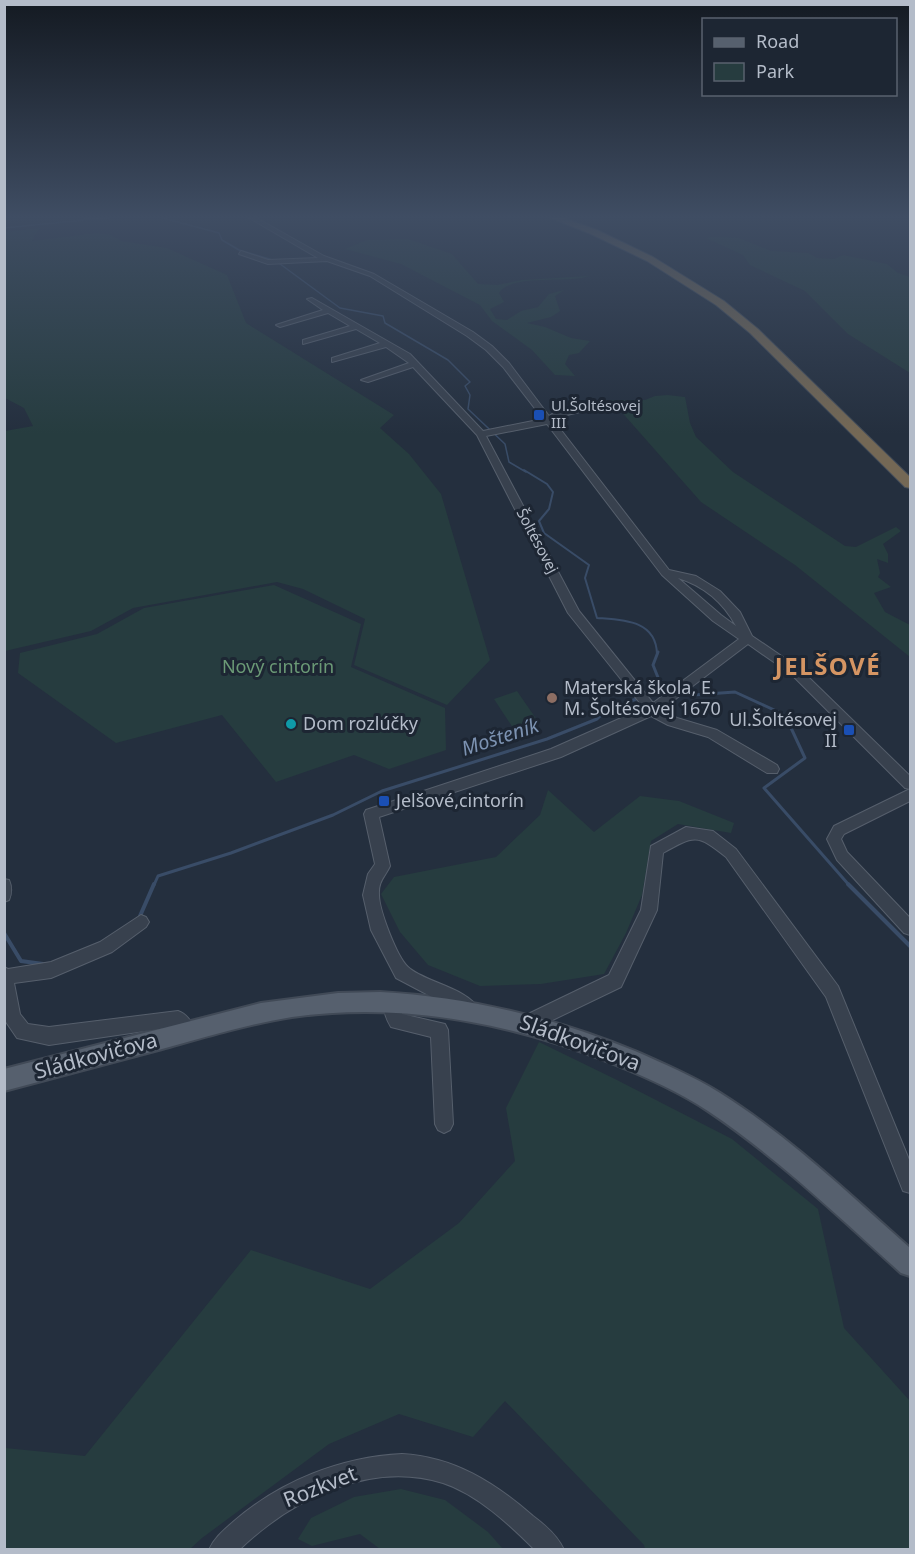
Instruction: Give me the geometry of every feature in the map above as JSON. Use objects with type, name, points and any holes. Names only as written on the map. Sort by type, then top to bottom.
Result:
[{"type":"highway","points":[[697,289],[720,303],[754,331],[910,484]]},
{"type":"highway","points":[[707,289],[728,302],[780,346],[910,471]]},
{"type":"main road","name":"Sládkovičova","points":[[4,1080],[187,1031],[294,1007],[393,1002],[472,1010],[530,1022],[568,1035],[680,1082],[712,1101],[777,1148],[910,1264]]},
{"type":"street","points":[[394,289],[489,348],[506,365],[666,573],[706,610],[802,678],[910,784]]},
{"type":"street","name":"Šoltésovej","points":[[310,299],[406,356],[488,432],[574,613],[652,710],[673,722],[712,733],[772,769]]},
{"type":"street","points":[[280,325],[329,310]]},
{"type":"street","points":[[306,342],[357,326]]},
{"type":"street","points":[[334,360],[386,344]]},
{"type":"street","points":[[365,380],[414,364]]},
{"type":"street","points":[[488,432],[549,421],[555,415],[590,407]]},
{"type":"street","points":[[666,573],[685,575],[706,586],[737,616],[744,627],[747,639]]},
{"type":"street","points":[[472,1010],[402,973],[379,930],[371,895],[375,874],[383,866],[371,814],[556,753],[652,710],[747,639]]},
{"type":"street","points":[[910,795],[839,830],[834,839],[842,856],[910,928]]},
{"type":"street","points":[[530,1022],[615,981],[649,910],[656,850],[686,833],[708,835],[731,853],[832,992],[910,1184]]},
{"type":"street","points":[[4,885],[4,895]]},
{"type":"street","points":[[5,976],[51,970],[106,946],[141,922]]},
{"type":"street","name":"Sládkovičova","points":[[5,976],[12,1017],[23,1032],[49,1036],[172,1019],[178,1019],[187,1031]]},
{"type":"street","points":[[393,1002],[393,1014],[398,1021],[439,1030],[444,1124]]},
{"type":"street","name":"Rozkvet","points":[[221,1550],[284,1499],[351,1471],[413,1464],[443,1471],[473,1484],[552,1550]]},
{"type":"green space","points":[[5,289],[232,289],[246,323],[394,415],[380,428],[409,454],[441,494],[490,660],[447,705],[354,665],[365,619],[303,589],[277,582],[133,608],[91,631],[5,651],[5,431],[33,426],[24,408],[5,398]]},
{"type":"green space","points":[[448,289],[504,289],[499,293],[504,302],[490,309],[496,319],[507,320],[521,311],[538,307],[549,294],[564,290],[555,296],[560,311],[551,317],[527,323],[545,327],[571,338],[590,341],[579,353],[569,355],[565,364],[575,376],[555,375],[532,350],[492,321],[480,305]]},
{"type":"green space","points":[[800,289],[910,289],[910,373],[848,334]]},
{"type":"green space","points":[[668,395],[685,397],[690,423],[696,437],[733,472],[845,546],[856,547],[896,527],[901,531],[883,544],[888,554],[888,563],[877,559],[880,573],[878,577],[891,587],[874,593],[885,612],[910,625],[910,657],[795,565],[701,502],[611,400],[645,400]]},
{"type":"green space","name":"Nový cintorín","points":[[274,585],[361,624],[351,667],[445,708],[446,750],[389,769],[354,755],[276,782],[222,715],[116,743],[18,673],[20,653],[97,634],[144,608]]},
{"type":"green space","points":[[517,691],[537,720],[513,728],[494,699]]},
{"type":"green space","points":[[548,790],[594,832],[640,796],[679,801],[734,823],[731,833],[678,824],[651,841],[642,895],[626,933],[604,974],[541,984],[480,986],[428,965],[400,932],[381,894],[394,877],[496,857],[540,815]]},
{"type":"green space","points":[[539,1042],[732,1139],[818,1209],[844,1328],[910,1401],[910,1549],[645,1549],[644,1545],[505,1401],[473,1437],[399,1414],[329,1444],[190,1549],[5,1549],[5,1448],[85,1456],[251,1250],[370,1289],[459,1223],[515,1161],[506,1108]]},
{"type":"green space","points":[[401,1489],[445,1500],[488,1532],[503,1549],[380,1549],[360,1534],[312,1546],[298,1539],[311,1518],[354,1497]]},
{"type":"waterway","points":[[313,289],[340,308],[383,316],[385,323],[448,360],[470,382],[465,386],[470,395],[468,409],[505,444],[509,462],[526,472]]},
{"type":"waterway","points":[[524,470],[547,484],[553,492],[549,509],[539,521],[544,533],[589,565],[585,578],[597,618],[627,621],[644,628],[651,634],[657,654]]},
{"type":"waterway","points":[[658,652],[653,665],[659,680],[667,686]]},
{"type":"waterway","name":"Mošteník","points":[[154,885],[158,876],[231,853],[333,815],[382,791],[547,739],[597,719],[607,710],[668,687],[674,689]]},
{"type":"waterway","name":"Mošteník","points":[[680,691],[693,695],[735,692],[785,715],[805,758],[764,788],[849,885]]},
{"type":"waterway","name":"Mošteník","points":[[140,916],[154,884]]},
{"type":"waterway","name":"Mošteník","points":[[849,885],[910,946]]},
{"type":"waterway","name":"Mošteník","points":[[4,933],[21,961],[43,964]]},
{"type":"place","name":"Ul.Šoltésovej III","points":[[539,415]]},
{"type":"place","name":"Materská škola, E. M. Šoltésovej 1670","points":[[552,698]]},
{"type":"place","name":"Dom rozlúčky","points":[[291,724]]},
{"type":"place","name":"Ul.Šoltésovej II","points":[[849,730]]},
{"type":"place","name":"Jelšové,cintorín","points":[[384,801]]},
{"type":"district","name":"JELŠOVÉ","points":[[828,667]]}]
